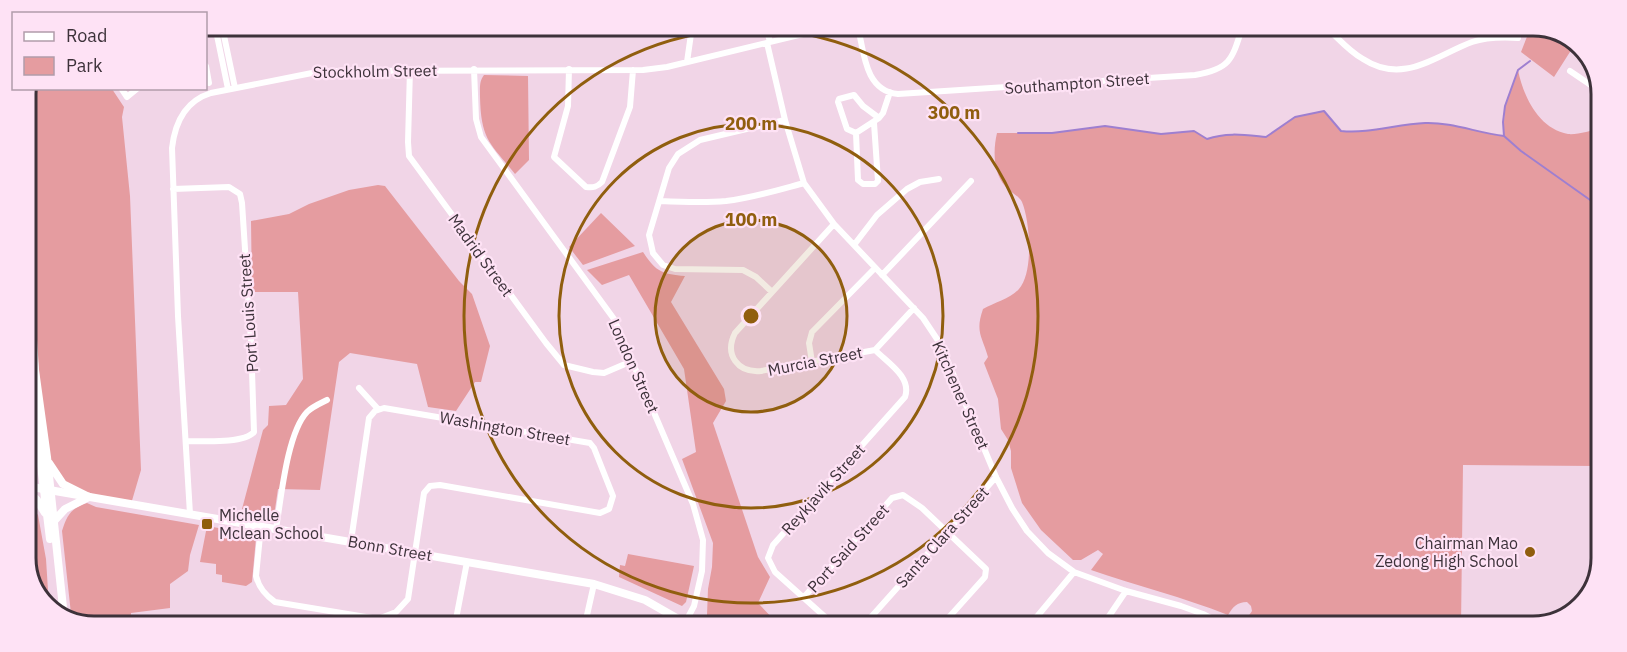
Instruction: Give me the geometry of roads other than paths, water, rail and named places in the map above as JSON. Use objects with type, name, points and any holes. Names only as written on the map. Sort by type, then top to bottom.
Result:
[{"type":"main road","points":[[36,420],[43,457],[61,605]]},
{"type":"main road","points":[[36,464],[43,457]]},
{"type":"main road","points":[[43,457],[63,484],[89,497]]},
{"type":"main road","points":[[51,520],[64,509],[89,497]]},
{"type":"main road","points":[[36,499],[51,520]]},
{"type":"street","points":[[218,36],[231,88]]},
{"type":"street","points":[[223,36],[231,88]]},
{"type":"street","points":[[687,62],[691,36]]},
{"type":"street","name":"Kitchener Street","points":[[768,36],[785,120],[804,183],[834,224],[923,318],[941,345],[996,477],[1027,531],[1048,553],[1074,572],[1126,591],[1181,606],[1204,616]]},
{"type":"street","name":"Stockholm Street","points":[[190,514],[172,148],[177,123],[190,103],[201,96],[231,88],[322,71],[654,69],[797,36]]},
{"type":"street","points":[[856,133],[876,121],[883,113],[890,93],[882,89],[870,77],[860,36]]},
{"type":"street","name":"Southampton Street","points":[[890,93],[1203,74],[1219,69],[1228,62],[1239,36]]},
{"type":"street","points":[[1336,36],[1364,60],[1385,68],[1402,70],[1422,65],[1483,39],[1502,36],[1518,38]]},
{"type":"street","name":"Madrid Street","points":[[410,69],[409,156],[559,360],[567,366],[597,373],[632,361]]},
{"type":"street","name":"London Street","points":[[474,69],[477,128],[484,144],[611,314],[693,504],[701,531],[703,550],[700,582],[689,616]]},
{"type":"street","points":[[569,69],[568,106],[554,157],[586,187],[591,188],[597,187],[602,182],[630,107],[633,70]]},
{"type":"street","points":[[1570,71],[1590,85]]},
{"type":"street","points":[[207,72],[209,83]]},
{"type":"street","points":[[122,90],[127,97],[136,90]]},
{"type":"street","points":[[855,95],[876,121],[877,184],[863,184],[858,180],[856,133],[847,129],[839,99],[855,95]]},
{"type":"street","points":[[772,292],[756,277],[742,270],[675,269],[663,266],[656,259],[649,240],[672,160],[684,148],[700,140],[785,120]]},
{"type":"street","points":[[854,244],[878,215],[907,189],[925,181],[939,179]]},
{"type":"street","points":[[882,275],[971,181]]},
{"type":"street","points":[[660,201],[735,200],[804,183]]},
{"type":"street","name":"Port Louis Street","points":[[173,189],[229,187],[240,194],[251,341],[254,432],[251,436],[240,440],[186,441]]},
{"type":"street","name":"Murcia Street","points":[[834,224],[733,336],[732,353],[735,361],[744,370],[751,372],[875,350],[914,308]]},
{"type":"street","points":[[812,362],[809,343],[812,332],[875,268]]},
{"type":"street","name":"Reykjavik Street","points":[[824,616],[772,568],[768,560],[768,553],[780,536],[903,403],[908,390],[906,380],[875,350]]},
{"type":"street","points":[[351,541],[368,422],[371,414],[378,409],[359,388]]},
{"type":"street","points":[[276,529],[294,438],[299,424],[309,410],[327,400]]},
{"type":"street","name":"Washington Street","points":[[378,409],[384,408],[590,443],[613,496],[609,509],[600,513],[430,486],[424,494],[416,553]]},
{"type":"street","name":"Santa Clara Street","points":[[872,616],[996,477]]},
{"type":"street","name":"Bonn Street","points":[[36,488],[594,584],[645,600],[674,616]]},
{"type":"street","name":"Port Said Street","points":[[804,597],[897,495],[903,495],[916,502],[948,533]]},
{"type":"street","points":[[261,526],[256,576],[258,584],[268,597],[275,602],[360,616]]},
{"type":"street","points":[[948,533],[986,569],[979,584],[950,616]]},
{"type":"street","points":[[387,616],[403,606],[408,599],[416,553]]},
{"type":"street","points":[[457,616],[467,562]]},
{"type":"street","points":[[1037,616],[1074,572]]},
{"type":"street","points":[[587,616],[594,584]]},
{"type":"street","points":[[1109,616],[1126,591]]},
{"type":"waterway","points":[[1530,61],[1518,70],[1505,106],[1504,136],[1521,151],[1591,201]]},
{"type":"waterway","points":[[1018,133],[1052,133],[1105,126],[1161,134],[1194,131],[1207,139],[1229,135],[1266,137],[1295,117],[1324,111],[1341,131],[1352,132],[1435,123],[1504,136]]},
{"type":"place","name":"Michelle Mclean School","points":[[207,524]]},
{"type":"place","name":"Chairman Mao Zedong High School","points":[[1530,552]]}]
